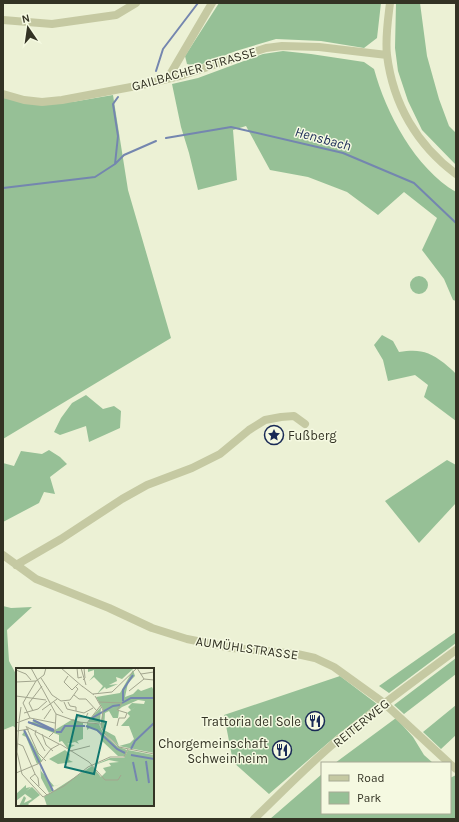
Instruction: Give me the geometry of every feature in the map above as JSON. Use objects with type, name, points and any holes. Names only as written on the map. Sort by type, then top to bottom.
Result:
[{"type":"street","points":[[4,23],[52,24],[116,15],[136,3]]},
{"type":"street","points":[[168,78],[212,3]]},
{"type":"street","points":[[390,3],[387,55],[393,87],[404,116],[426,146],[456,174]]},
{"type":"street","name":"GAILBACHER STRASSE","points":[[3,94],[24,100],[42,102],[62,100],[130,88],[184,75],[266,48],[282,46],[319,47],[387,55]]},
{"type":"street","points":[[16,565],[41,551],[134,492],[147,485],[192,468],[220,454],[249,430],[265,420],[294,416],[305,424]]},
{"type":"street","name":"AUMÜHLSTRASSE","points":[[3,555],[36,579],[109,608],[152,628],[187,639],[232,648],[297,654],[315,658],[334,667],[384,703],[449,762]]},
{"type":"street","name":"REITERWEG","points":[[254,819],[311,763],[384,703],[456,650]]},
{"type":"green space","points":[[219,3],[381,3],[377,38],[364,48],[321,41],[276,39],[236,51],[197,66],[187,64],[185,56]]},
{"type":"green space","points":[[396,3],[420,3],[427,56],[439,99],[449,126],[456,133],[456,165],[422,130],[408,101],[398,71],[395,48]]},
{"type":"green space","points":[[283,51],[364,62],[374,69],[386,103],[404,138],[428,169],[441,182],[456,192],[456,301],[453,300],[444,279],[422,250],[437,218],[404,192],[378,215],[347,192],[308,177],[270,170],[246,126],[233,130],[237,180],[198,190],[181,127],[172,84],[198,78],[263,54]]},
{"type":"green space","points":[[113,95],[128,190],[171,338],[3,439],[3,98],[72,102]]},
{"type":"green space","points":[[415,276],[423,276],[428,281],[426,292],[423,294],[415,294],[410,289],[410,281]]},
{"type":"green space","points":[[382,335],[393,341],[399,352],[418,351],[428,353],[444,363],[456,374],[456,421],[424,397],[428,385],[415,375],[388,381],[383,360],[374,345]]},
{"type":"green space","points":[[86,395],[103,409],[114,406],[121,411],[120,428],[89,442],[86,426],[60,435],[54,432],[61,418],[72,403]]},
{"type":"green space","points":[[49,450],[60,457],[67,464],[50,477],[55,494],[44,492],[39,503],[3,522],[3,463],[14,466],[21,451],[42,454]]},
{"type":"green space","points":[[447,460],[456,465],[456,503],[419,543],[385,501]]},
{"type":"green space","points":[[3,606],[11,608],[32,607],[7,630],[9,661],[16,674],[16,728],[13,726],[3,730]]},
{"type":"green space","points":[[456,632],[456,643],[389,693],[379,686]]},
{"type":"green space","points":[[456,658],[456,674],[404,714],[394,705]]},
{"type":"green space","points":[[340,676],[377,704],[336,736],[269,794],[233,762],[224,715]]},
{"type":"green space","points":[[456,705],[456,735],[441,749],[423,732]]},
{"type":"green space","points":[[396,718],[413,737],[424,755],[432,762],[336,762]]},
{"type":"green space","points":[[321,775],[321,814],[451,814],[451,778],[456,775],[456,819],[270,819]]},
{"type":"waterway","points":[[156,71],[163,49],[198,3]]},
{"type":"waterway","points":[[115,164],[118,136],[113,104],[118,97]]},
{"type":"waterway","name":"Hensbach","points":[[166,138],[231,127],[343,153],[414,183],[456,223]]},
{"type":"waterway","name":"Hensbach","points":[[3,188],[95,177],[115,164],[124,155],[156,141]]},
{"type":"place","name":"Fußberg","points":[[274,435]]},
{"type":"place","name":"Trattoria del Sole","points":[[315,721]]},
{"type":"place","name":"Chorgemeinschaft Schweinheim","points":[[282,750]]}]
